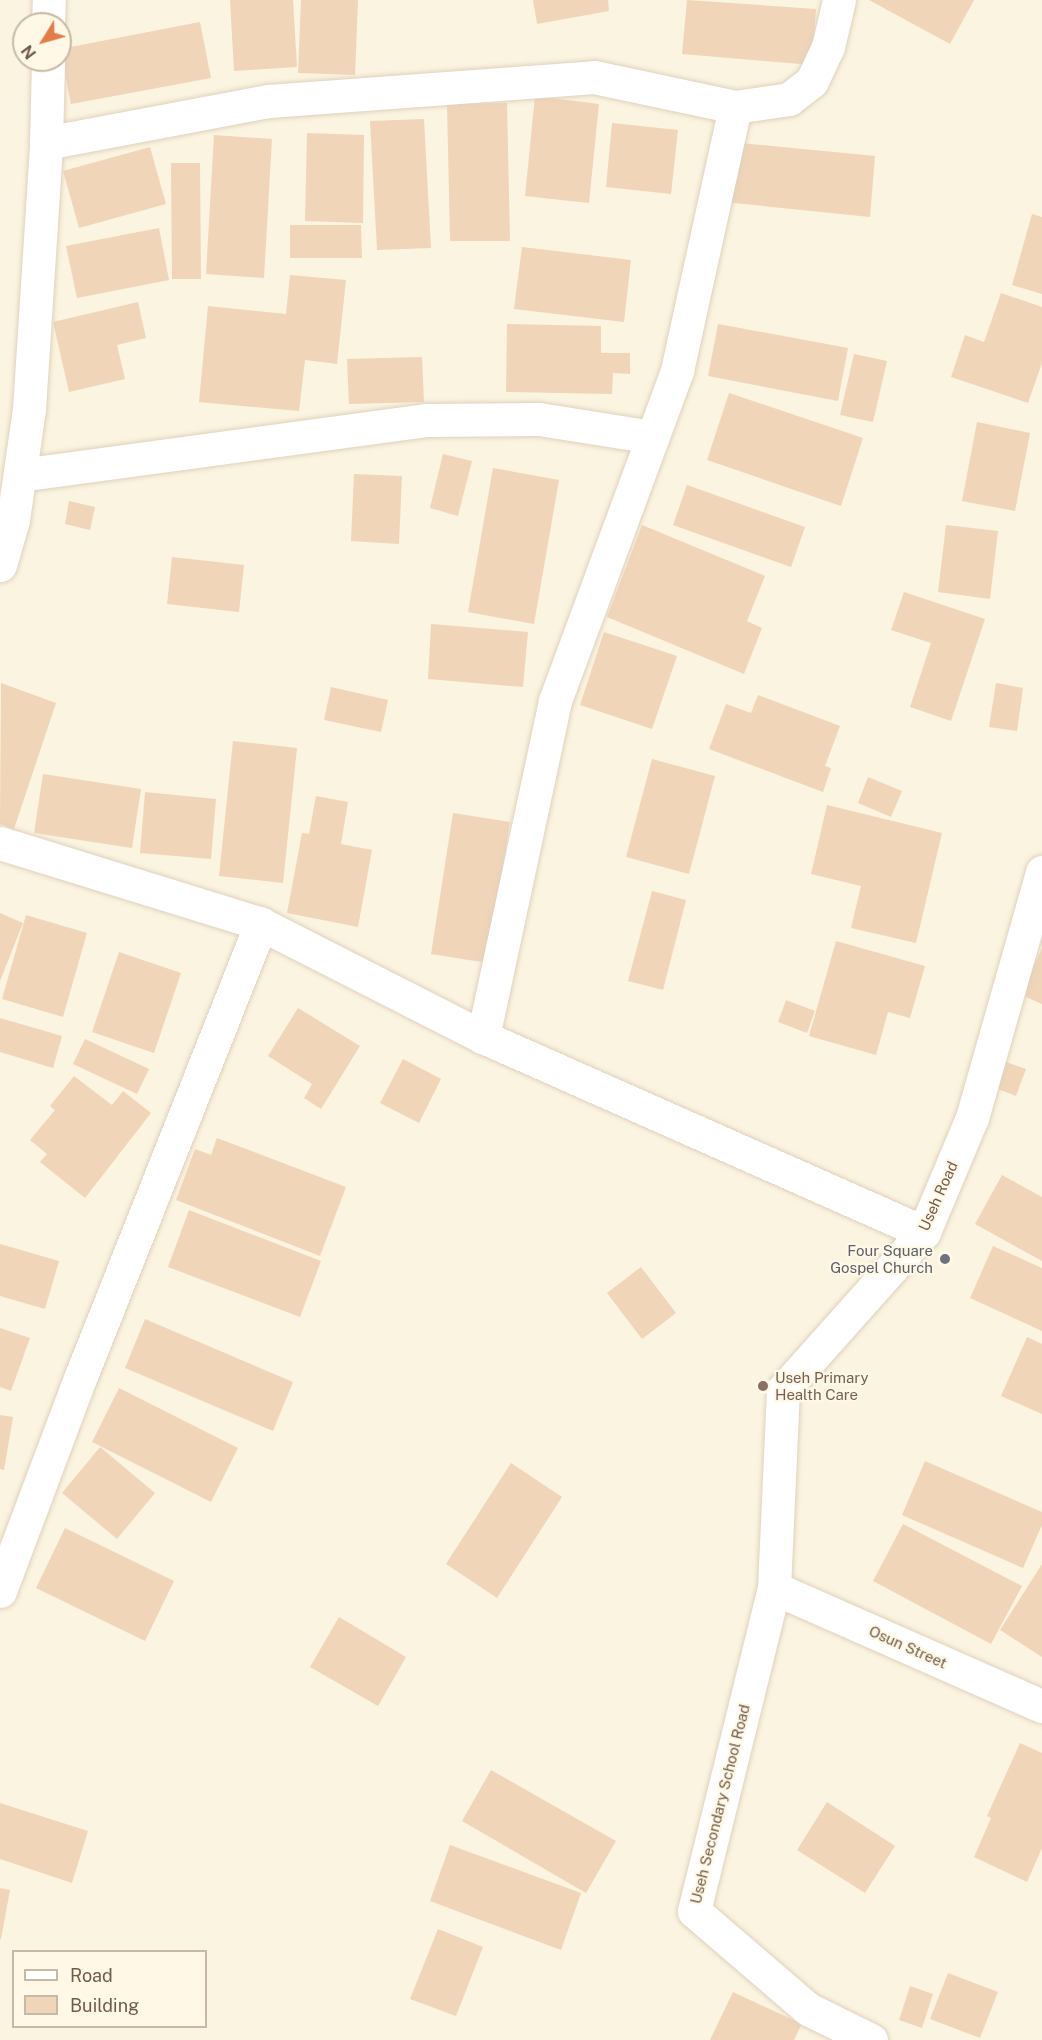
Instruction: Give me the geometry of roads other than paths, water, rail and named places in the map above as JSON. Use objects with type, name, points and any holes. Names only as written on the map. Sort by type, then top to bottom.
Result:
[{"type":"street","points":[[46,143],[269,101],[594,77],[735,107],[789,99],[812,81],[828,47],[839,0]]},
{"type":"street","points":[[0,565],[13,520],[28,409],[46,143],[48,72]]},
{"type":"street","points":[[483,1037],[555,701],[677,371],[735,107]]},
{"type":"street","points":[[20,475],[427,420],[539,419],[653,437]]},
{"type":"street","points":[[0,843],[261,924],[483,1037],[924,1232]]},
{"type":"street","name":"Useh Road","points":[[774,1588],[783,1390],[924,1232],[972,1118],[1042,872]]},
{"type":"street","points":[[0,1591],[81,1376],[261,924]]},
{"type":"street","name":"Osun Street","points":[[774,1588],[1042,1706]]},
{"type":"street","name":"Useh Secondary School Road","points":[[774,1588],[694,1911],[808,2008],[871,2040]]},
{"type":"place","name":"Four Square Gospel Church","points":[[945,1259]]},
{"type":"place","name":"Useh Primary Health Care","points":[[763,1386]]}]
